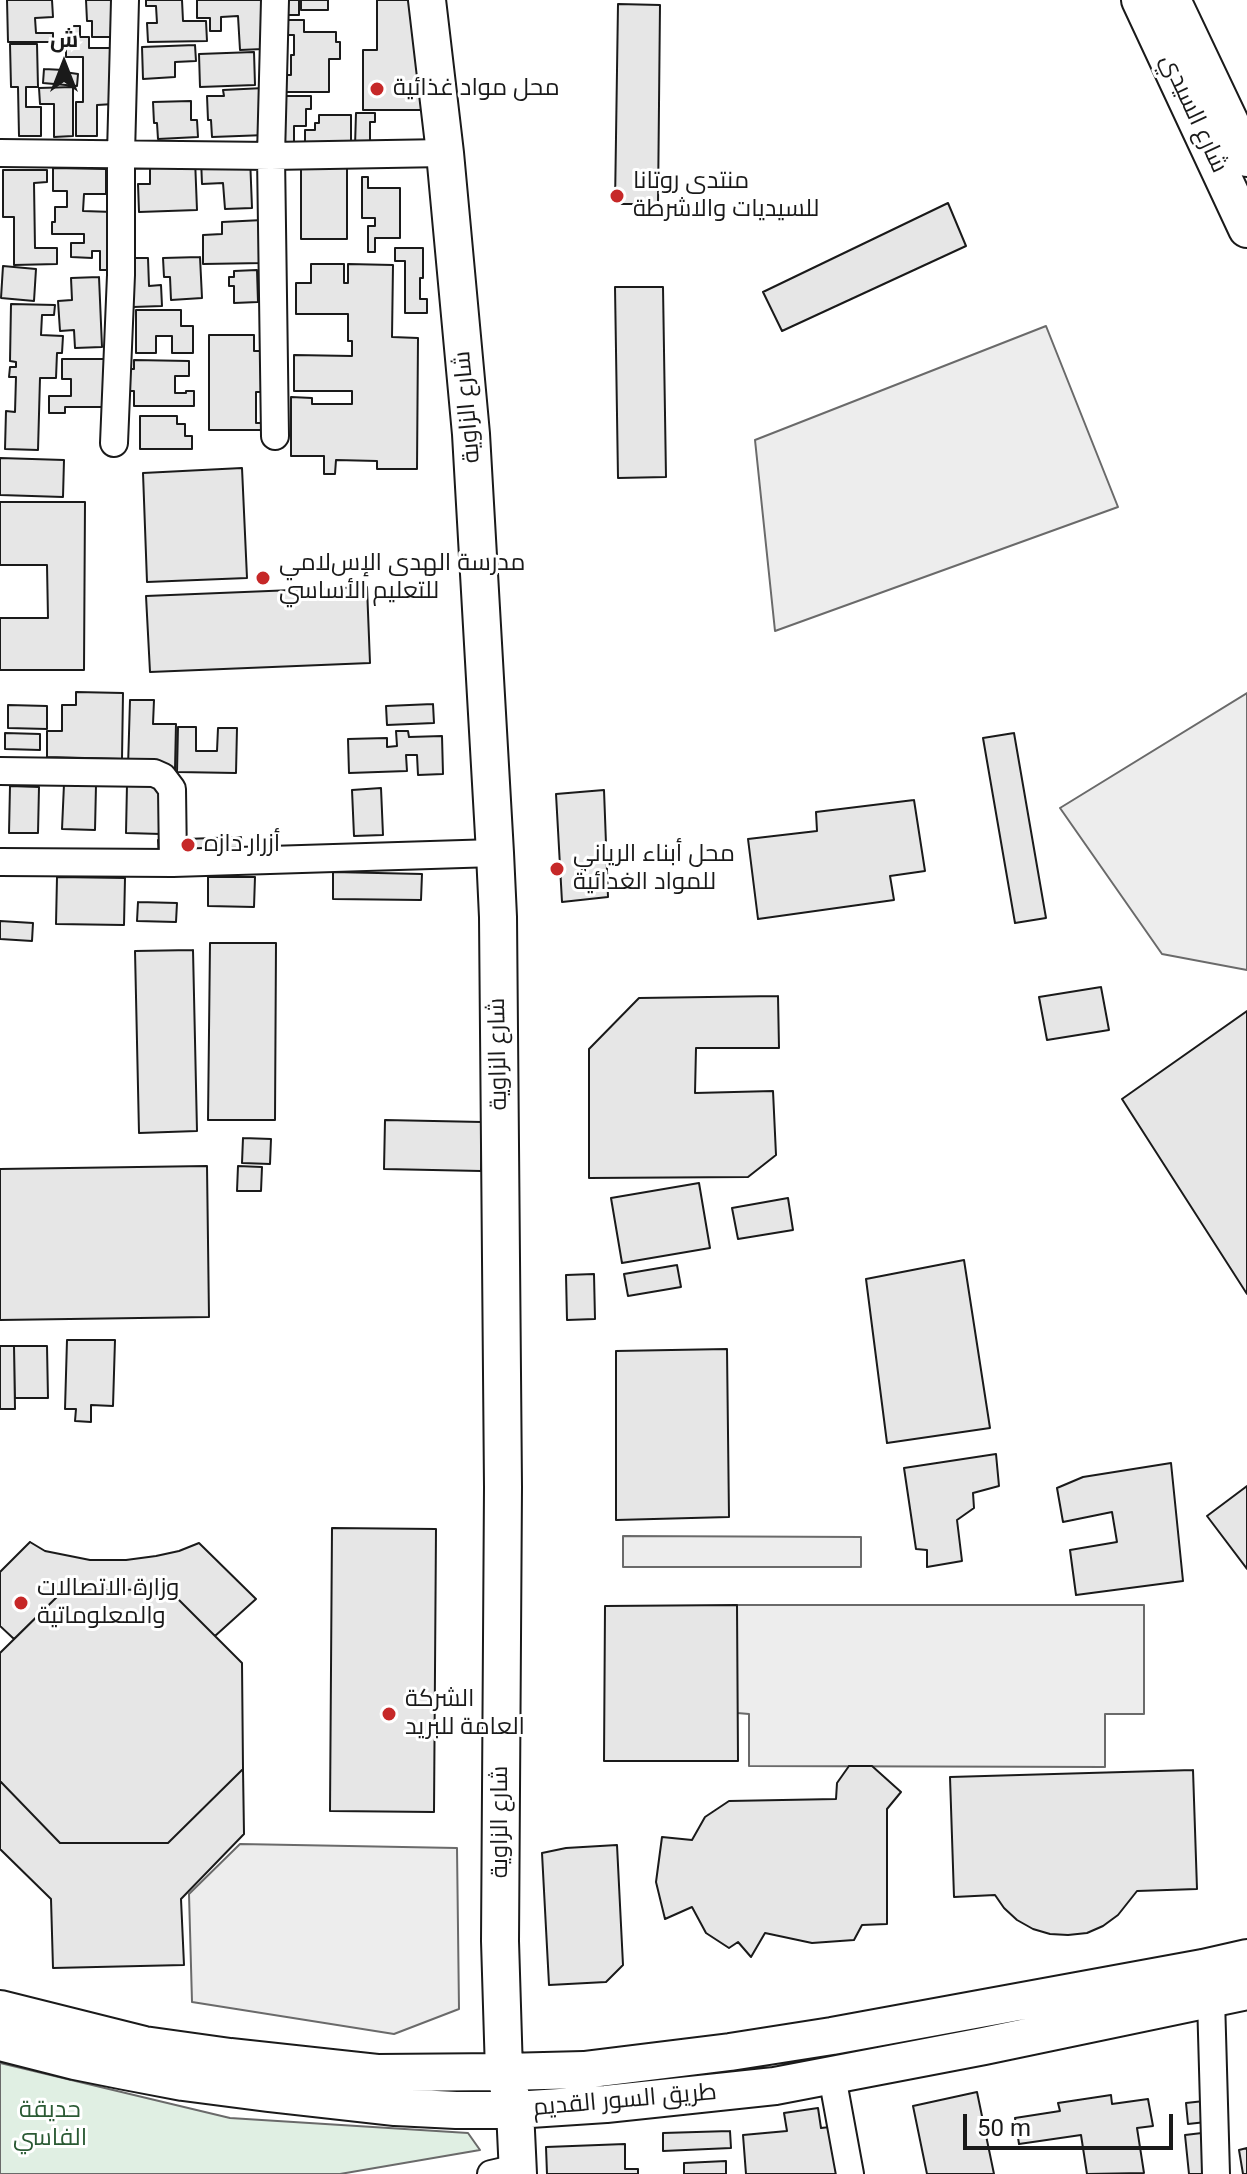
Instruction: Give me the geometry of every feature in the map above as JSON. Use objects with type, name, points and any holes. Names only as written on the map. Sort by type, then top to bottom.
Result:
[{"type":"main road","name":"شارع الزاوية","points":[[427,0],[445,153],[471,434],[495,853],[503,1487],[500,1941],[504,2072],[515,2110],[508,2172]]},
{"type":"main road","name":"شارع السيدي","points":[[1140,0],[1247,229]]},
{"type":"main road","name":"شارع السيدي","points":[[1172,0],[1247,158]]},
{"type":"main road","name":"طريق السور القديم","points":[[0,2042],[125,2071],[254,2091],[395,2107],[515,2110],[606,2104],[702,2096],[832,2076],[1207,1984],[1247,1958]]},
{"type":"main road","name":"طريق السور القديم","points":[[0,2009],[144,2045],[230,2057],[377,2073],[504,2072],[584,2070],[730,2052],[1207,1984],[1247,1991]]},
{"type":"street","points":[[114,443],[121,275],[125,0]]},
{"type":"street","points":[[275,0],[271,156],[275,436]]},
{"type":"street","points":[[0,153],[271,156],[445,153]]},
{"type":"street","points":[[0,771],[154,773],[163,777],[172,789],[173,863]]},
{"type":"street","points":[[0,862],[173,863],[495,853]]},
{"type":"street","points":[[1207,1984],[1216,2174]]},
{"type":"street","points":[[832,2076],[850,2174]]},
{"type":"green space","name":"حديقة الفاسي","points":[[0,2063],[230,2118],[468,2133],[480,2150],[340,2174],[0,2174]]},
{"type":"shaded area","points":[[1046,326],[1118,507],[775,631],[755,440]]},
{"type":"shaded area","points":[[1247,693],[1247,970],[1162,954],[1060,808]]},
{"type":"shaded area","points":[[623,1536],[861,1537],[861,1567],[623,1567]]},
{"type":"shaded area","points":[[737,1605],[1144,1605],[1144,1714],[1105,1714],[1105,1767],[749,1766],[749,1714],[737,1713]]},
{"type":"shaded area","points":[[240,1844],[457,1848],[459,2009],[394,2034],[192,2002],[189,1894]]},
{"type":"building","points":[[7,0],[52,0],[53,17],[35,18],[36,33],[53,33],[53,42],[8,42]]},
{"type":"building","points":[[86,0],[119,0],[119,37],[92,37],[92,21],[87,21]]},
{"type":"building","points":[[146,0],[182,0],[183,21],[206,21],[207,41],[148,42],[147,23],[157,23],[156,6],[146,6]]},
{"type":"building","points":[[197,0],[262,0],[263,49],[240,50],[238,16],[221,17],[221,31],[210,31],[210,18],[197,18]]},
{"type":"building","points":[[284,0],[299,0],[299,15],[284,15]]},
{"type":"building","points":[[301,0],[328,0],[328,10],[301,10]]},
{"type":"building","points":[[377,0],[425,0],[425,110],[363,110],[363,50],[377,50]]},
{"type":"building","points":[[618,4],[660,5],[658,204],[615,204]]},
{"type":"building","points":[[284,20],[304,20],[304,32],[336,32],[336,42],[340,42],[340,59],[329,59],[329,92],[280,92],[280,75],[291,75],[291,55],[294,55],[294,35],[284,35]]},
{"type":"building","points":[[66,26],[80,26],[80,37],[89,37],[89,48],[113,48],[114,104],[97,105],[97,136],[76,136],[76,102],[83,102],[83,57],[66,57]]},
{"type":"building","points":[[10,44],[37,44],[38,87],[26,87],[26,107],[41,107],[41,136],[19,136],[18,87],[11,87]]},
{"type":"building","points":[[195,45],[196,61],[175,62],[175,77],[143,79],[142,47]]},
{"type":"building","points":[[254,52],[255,85],[200,87],[199,54]]},
{"type":"building","points":[[44,69],[78,74],[77,86],[43,83]]},
{"type":"building","points":[[73,87],[73,136],[54,137],[54,104],[40,104],[39,88]]},
{"type":"building","points":[[264,88],[266,135],[212,137],[207,96],[224,96],[223,90]]},
{"type":"building","points":[[281,96],[311,96],[311,109],[306,109],[306,126],[294,126],[294,143],[281,143]]},
{"type":"building","points":[[191,101],[191,120],[197,120],[198,137],[158,139],[153,102]]},
{"type":"building","points":[[356,113],[375,113],[375,122],[370,122],[370,146],[355,146]]},
{"type":"building","points":[[319,115],[351,115],[351,148],[305,148],[305,130],[315,130]]},
{"type":"building","points":[[250,157],[252,208],[225,209],[223,183],[202,184],[201,159]]},
{"type":"building","points":[[195,159],[197,210],[139,212],[138,184],[150,184],[150,161]]},
{"type":"building","points":[[301,163],[347,163],[347,239],[301,239]]},
{"type":"building","points":[[53,168],[106,169],[106,194],[84,194],[83,211],[113,212],[118,270],[100,270],[100,251],[92,251],[92,258],[71,257],[71,243],[84,243],[84,234],[52,234],[55,207],[67,207],[67,191],[53,191]]},
{"type":"building","points":[[3,170],[47,170],[47,182],[34,183],[35,248],[57,248],[57,264],[14,265],[14,217],[3,217]]},
{"type":"building","points":[[362,177],[368,177],[368,188],[400,188],[400,238],[375,238],[375,252],[368,252],[368,226],[375,226],[375,218],[362,218]]},
{"type":"building","points":[[948,203],[966,246],[782,331],[763,292]]},
{"type":"building","points":[[263,220],[264,263],[203,264],[203,235],[222,234],[222,222]]},
{"type":"building","points":[[395,248],[423,248],[420,299],[427,299],[427,313],[405,313],[405,261],[395,261]]},
{"type":"building","points":[[200,257],[202,298],[171,300],[170,277],[164,277],[163,258]]},
{"type":"building","points":[[131,258],[148,258],[149,286],[161,285],[162,306],[133,307]]},
{"type":"building","points":[[311,264],[344,264],[344,283],[348,283],[348,264],[393,265],[392,337],[418,338],[417,469],[377,469],[377,461],[336,460],[335,474],[324,474],[324,456],[291,456],[291,397],[312,398],[312,404],[352,404],[352,391],[294,391],[294,355],[352,356],[352,341],[348,341],[348,314],[296,314],[296,283],[311,283]]},
{"type":"building","points":[[3,266],[36,269],[34,301],[1,298]]},
{"type":"building","points":[[257,270],[258,302],[234,303],[234,286],[229,286],[229,277],[234,277],[234,271]]},
{"type":"building","points":[[99,277],[102,347],[75,348],[74,330],[60,331],[58,301],[72,300],[71,278]]},
{"type":"building","points":[[615,287],[663,287],[666,477],[618,478]]},
{"type":"building","points":[[11,304],[55,305],[54,315],[42,315],[41,335],[63,336],[62,353],[57,353],[56,378],[40,378],[38,450],[5,449],[6,411],[15,412],[16,377],[9,377],[10,367],[16,367],[16,362],[10,361]]},
{"type":"building","points":[[136,310],[181,310],[181,326],[193,326],[193,353],[172,353],[172,336],[156,336],[156,353],[136,353]]},
{"type":"building","points":[[209,335],[254,335],[254,351],[265,351],[272,392],[256,392],[256,423],[266,423],[266,430],[209,430]]},
{"type":"building","points":[[62,359],[104,359],[104,407],[65,407],[65,413],[49,413],[49,396],[71,396],[71,379],[62,379]]},
{"type":"building","points":[[134,360],[189,361],[189,376],[175,376],[175,393],[194,391],[194,406],[134,406],[134,391],[127,391],[127,369],[134,369]]},
{"type":"building","points":[[140,416],[177,416],[177,424],[185,424],[185,436],[192,436],[192,449],[140,449]]},
{"type":"building","points":[[0,458],[64,460],[63,497],[0,495]]},
{"type":"building","points":[[242,468],[247,578],[147,582],[143,473]]},
{"type":"building","points":[[0,502],[85,502],[84,670],[0,670],[0,618],[48,618],[47,565],[0,565]]},
{"type":"building","points":[[367,587],[370,663],[150,672],[146,596]]},
{"type":"building","points":[[76,692],[123,693],[122,759],[47,757],[47,731],[62,731],[62,705],[76,705]]},
{"type":"building","points":[[130,700],[154,700],[153,724],[176,724],[175,769],[128,767]]},
{"type":"building","points":[[433,704],[434,723],[387,725],[386,706]]},
{"type":"building","points":[[8,705],[47,706],[47,729],[8,728]]},
{"type":"building","points":[[178,727],[196,727],[196,751],[217,751],[218,728],[237,728],[236,773],[177,772]]},
{"type":"building","points":[[396,731],[408,731],[409,737],[442,736],[443,774],[418,775],[417,755],[406,755],[407,771],[349,773],[348,739],[387,738],[387,747],[397,746]]},
{"type":"building","points":[[5,733],[40,734],[40,750],[5,749]]},
{"type":"building","points":[[1014,733],[1046,918],[1015,923],[983,738]]},
{"type":"building","points":[[64,784],[96,785],[95,830],[62,829]]},
{"type":"building","points":[[127,784],[162,784],[161,834],[126,833]]},
{"type":"building","points":[[10,786],[39,787],[38,833],[9,833]]},
{"type":"building","points":[[381,788],[383,835],[354,836],[352,790]]},
{"type":"building","points":[[604,790],[608,897],[562,902],[556,794]]},
{"type":"building","points":[[914,800],[925,871],[890,876],[894,900],[758,919],[748,839],[817,831],[816,812]]},
{"type":"building","points":[[241,837],[242,856],[159,859],[158,840]]},
{"type":"building","points":[[333,872],[422,874],[421,900],[333,899]]},
{"type":"building","points":[[57,877],[125,878],[124,925],[56,924]]},
{"type":"building","points":[[208,877],[255,877],[254,907],[208,906]]},
{"type":"building","points":[[138,902],[177,903],[176,922],[137,921]]},
{"type":"building","points":[[0,921],[33,923],[32,941],[0,939]]},
{"type":"building","points":[[210,943],[276,943],[275,1120],[208,1120]]},
{"type":"building","points":[[193,950],[197,1131],[139,1133],[135,951]]},
{"type":"building","points":[[1101,987],[1109,1030],[1047,1040],[1039,997]]},
{"type":"building","points":[[778,996],[779,1048],[696,1048],[695,1093],[773,1091],[776,1155],[748,1177],[589,1178],[589,1049],[639,998]]},
{"type":"building","points":[[1247,1011],[1247,1294],[1122,1099]]},
{"type":"building","points":[[385,1120],[482,1122],[481,1171],[384,1169]]},
{"type":"building","points":[[243,1138],[271,1139],[270,1164],[242,1163]]},
{"type":"building","points":[[207,1166],[209,1317],[0,1320],[0,1169]]},
{"type":"building","points":[[238,1166],[262,1167],[261,1191],[237,1191]]},
{"type":"building","points":[[699,1183],[710,1248],[622,1263],[611,1198]]},
{"type":"building","points":[[788,1198],[793,1230],[738,1239],[732,1208]]},
{"type":"building","points":[[964,1260],[990,1428],[887,1443],[866,1279]]},
{"type":"building","points":[[677,1265],[681,1287],[628,1296],[624,1274]]},
{"type":"building","points":[[594,1274],[595,1319],[567,1320],[566,1275]]},
{"type":"building","points":[[67,1340],[115,1340],[113,1406],[91,1405],[91,1422],[75,1421],[76,1409],[65,1409]]},
{"type":"building","points":[[0,1346],[14,1346],[15,1409],[0,1409]]},
{"type":"building","points":[[14,1346],[47,1346],[48,1398],[15,1398]]},
{"type":"building","points":[[727,1349],[729,1517],[616,1520],[616,1351]]},
{"type":"building","points":[[996,1454],[999,1486],[973,1493],[974,1508],[957,1520],[962,1561],[927,1567],[927,1550],[916,1549],[904,1468]]},
{"type":"building","points":[[1171,1463],[1183,1581],[1076,1595],[1070,1550],[1117,1542],[1112,1512],[1063,1522],[1057,1488],[1083,1477]]},
{"type":"building","points":[[1247,1486],[1247,1569],[1207,1516]]},
{"type":"building","points":[[332,1528],[436,1529],[434,1812],[330,1811]]},
{"type":"building","points":[[30,1542],[45,1551],[90,1560],[156,1556],[199,1543],[256,1599],[215,1636],[168,1589],[63,1591],[14,1639],[0,1626],[0,1572]]},
{"type":"building","points":[[168,1589],[242,1663],[243,1769],[168,1843],[60,1843],[0,1781],[0,1653],[63,1591]]},
{"type":"building","points":[[737,1605],[738,1761],[604,1761],[605,1606]]},
{"type":"building","points":[[849,1766],[872,1766],[901,1792],[887,1809],[887,1924],[862,1925],[854,1940],[812,1943],[765,1933],[751,1957],[738,1942],[729,1948],[706,1933],[692,1907],[665,1919],[656,1882],[662,1837],[692,1840],[705,1817],[729,1801],[836,1799],[837,1783]]},
{"type":"building","points":[[243,1769],[244,1834],[181,1899],[184,1965],[53,1968],[51,1899],[0,1849],[0,1781],[60,1843],[168,1843]]},
{"type":"building","points":[[1193,1770],[1197,1889],[1137,1891],[1118,1915],[1103,1926],[1087,1933],[1068,1935],[1033,1929],[1017,1920],[995,1895],[954,1897],[950,1777]]},
{"type":"building","points":[[617,1845],[623,1965],[606,1982],[549,1985],[542,1853],[566,1848]]},
{"type":"building","points":[[977,2092],[994,2174],[927,2174],[913,2106]]},
{"type":"building","points":[[1111,2095],[1112,2104],[1148,2099],[1153,2126],[1137,2128],[1144,2173],[1087,2174],[1081,2135],[1019,2144],[1015,2118],[1060,2111],[1058,2103]]},
{"type":"building","points":[[1204,2101],[1206,2122],[1188,2124],[1186,2103]]},
{"type":"building","points":[[818,2108],[821,2128],[839,2126],[843,2169],[836,2170],[836,2174],[746,2174],[743,2135],[787,2131],[784,2113]]},
{"type":"building","points":[[730,2131],[731,2148],[663,2151],[663,2133]]},
{"type":"building","points":[[1202,2133],[1206,2174],[1189,2174],[1185,2135]]},
{"type":"building","points":[[625,2144],[625,2169],[638,2169],[638,2174],[547,2174],[546,2147]]},
{"type":"building","points":[[1247,2148],[1247,2174],[1243,2174],[1239,2150]]},
{"type":"building","points":[[726,2161],[726,2174],[684,2174],[684,2163]]},
{"type":"place","name":"محل مواد غذائية","points":[[377,89]]},
{"type":"place","name":"منتدى روتانا للسيديات والاشرطة","points":[[617,196]]},
{"type":"place","name":"مدرسة الهدى الإسﻻمي للتعليم الأساسي","points":[[263,578]]},
{"type":"place","name":"أزرار دازه","points":[[188,845]]},
{"type":"place","name":"محل أبناء الرياني للمواد الغدائية","points":[[557,869]]},
{"type":"place","name":"وزارة الاتصالات والمعلوماتية","points":[[21,1603]]},
{"type":"place","name":"الشركة العامة للبريد","points":[[389,1714]]}]
